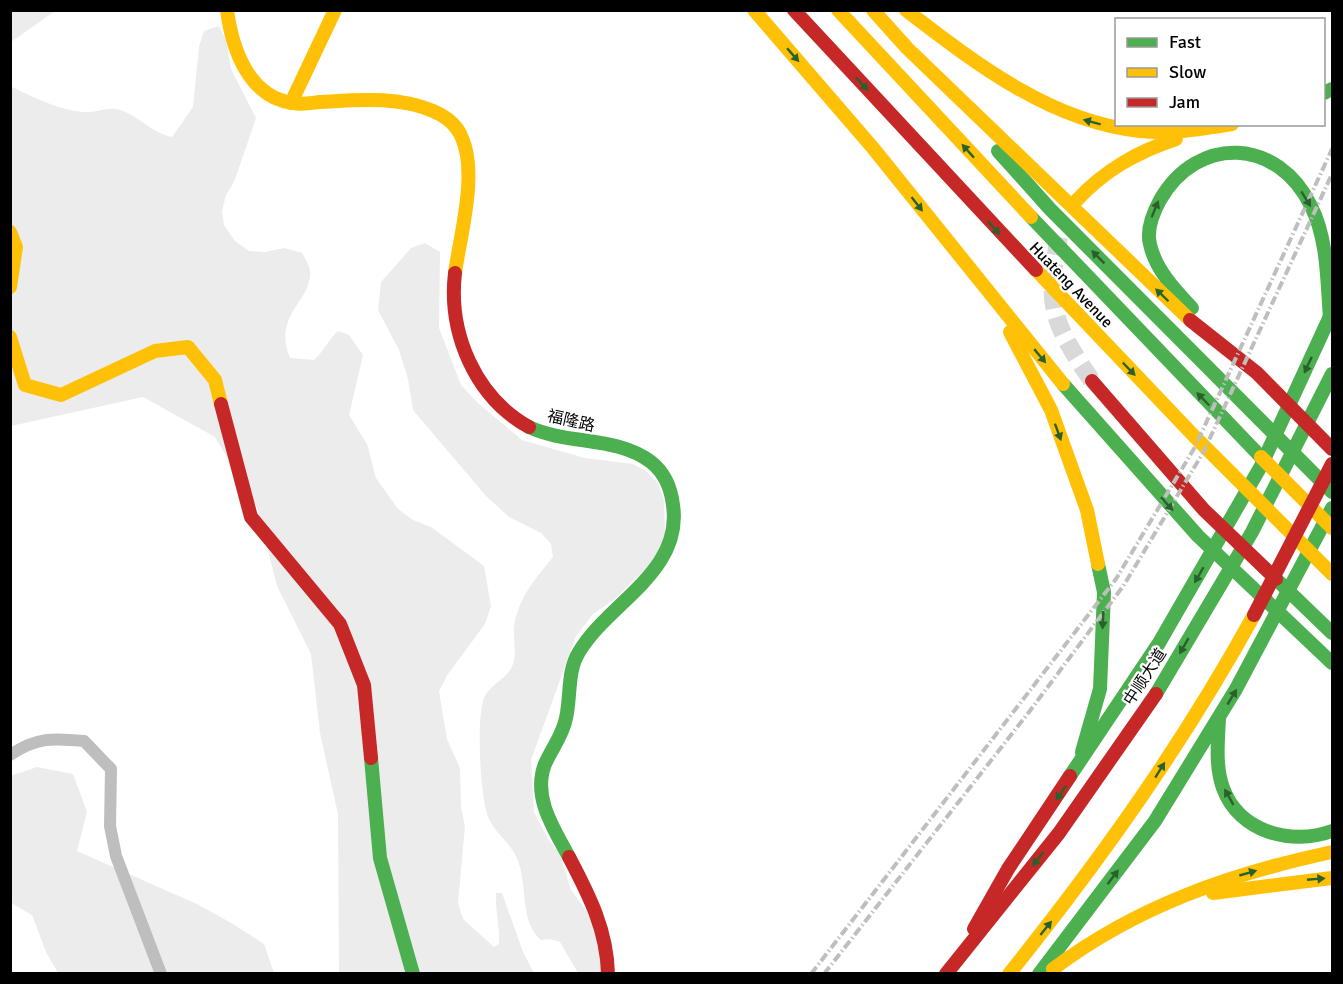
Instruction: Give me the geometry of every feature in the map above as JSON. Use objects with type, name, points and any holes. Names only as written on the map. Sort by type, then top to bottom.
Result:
[{"type":"main road","name":"福隆路","points":[[227,10],[241,65],[259,87],[291,103],[391,99],[423,105],[455,124],[470,160],[453,308],[461,346],[482,386],[514,417],[539,431],[630,452],[657,465],[671,489],[675,522],[667,556],[648,578],[594,629],[576,657],[566,721],[541,778],[543,805],[603,925],[608,974]]},
{"type":"main road","points":[[291,103],[335,10]]},
{"type":"main road","points":[[754,10],[856,127],[996,304],[1127,460],[1190,529],[1332,663]]},
{"type":"main road","name":"Huateng Avenue","points":[[794,10],[1011,245],[1227,471],[1332,574]]},
{"type":"main road","name":"Huateng Avenue","points":[[838,10],[1035,225],[1244,441],[1332,528]]},
{"type":"main road","points":[[873,10],[1050,209],[1332,492]]},
{"type":"main road","points":[[906,10],[1010,86],[1077,118],[1111,127],[1154,133],[1209,130]]},
{"type":"main road","points":[[907,48],[1175,308],[1257,373]]},
{"type":"main road","points":[[1077,200],[1094,180],[1117,163],[1154,146],[1224,126]]},
{"type":"main road","points":[[950,969],[1008,869],[1076,771],[1159,643],[1261,466],[1331,315],[1322,234],[1310,204],[1294,180],[1271,162],[1246,152],[1221,151],[1201,156],[1178,174],[1161,196],[1150,221],[1150,246],[1164,275],[1179,295],[1271,388],[1332,448]]},
{"type":"main road","points":[[10,232],[16,247],[10,287]]},
{"type":"main road","points":[[996,304],[1051,410],[1087,510],[1104,592],[1100,689],[1076,771]]},
{"type":"main road","points":[[10,337],[25,385],[61,395],[154,351],[189,346],[215,380],[251,517],[340,624],[364,685],[380,858],[413,974]]},
{"type":"main road","name":"中顺大道","points":[[950,969],[1095,785],[1178,657],[1279,485],[1332,374]]},
{"type":"main road","points":[[1092,381],[1204,510],[1332,633]]},
{"type":"main road","points":[[1009,974],[1134,810],[1160,770],[1217,680],[1309,514],[1332,464]]},
{"type":"main road","points":[[1039,974],[1155,821],[1219,717],[1332,508]]},
{"type":"main road","points":[[1219,717],[1217,762],[1227,796],[1246,821],[1281,837],[1316,839],[1332,831]]},
{"type":"main road","points":[[1047,974],[1079,947],[1175,899],[1226,879],[1332,852]]},
{"type":"main road","points":[[1175,899],[1270,884],[1332,878]]},
{"type":"street","points":[[10,755],[29,743],[53,738],[84,741],[111,769],[110,826],[116,856],[160,974]]},
{"type":"shaded area","points":[[11,10],[55,10],[55,11],[11,42]]},
{"type":"shaded area","points":[[219,26],[226,40],[231,69],[256,118],[234,182],[226,195],[222,211],[224,225],[235,241],[249,251],[265,252],[284,248],[302,253],[310,270],[309,281],[306,291],[289,319],[286,330],[286,343],[290,358],[314,360],[338,331],[349,335],[363,355],[349,415],[367,444],[376,478],[398,509],[413,520],[431,527],[484,566],[491,606],[485,624],[448,674],[439,691],[447,739],[460,768],[461,807],[465,826],[458,903],[463,919],[494,947],[499,944],[496,893],[502,893],[523,952],[534,973],[339,973],[338,814],[320,733],[311,654],[277,586],[257,507],[215,437],[143,397],[11,426],[10,86],[66,109],[86,112],[118,109],[158,132],[172,137],[193,107],[199,47],[204,31]]},
{"type":"shaded area","points":[[425,243],[440,252],[439,328],[461,385],[478,403],[522,440],[585,458],[633,464],[646,471],[658,483],[664,501],[665,538],[654,561],[615,599],[593,614],[576,636],[531,760],[534,812],[548,839],[560,854],[571,890],[588,913],[598,939],[601,973],[578,973],[560,942],[550,939],[541,940],[534,933],[527,914],[517,857],[492,825],[486,809],[481,778],[480,740],[484,698],[511,669],[515,655],[514,627],[519,607],[528,589],[553,557],[551,544],[541,533],[509,517],[486,496],[413,410],[408,379],[399,350],[378,310],[381,282],[411,248]]},
{"type":"shaded area","points":[[37,767],[73,774],[87,812],[77,851],[199,905],[233,924],[264,944],[274,973],[58,973],[46,952],[32,915],[11,903],[10,776]]},
{"type":"tunnel","points":[[1059,237],[1053,281],[1056,314],[1068,344],[1092,381]]},
{"type":"railway","points":[[811,974],[1116,579],[1195,447],[1332,149]]},
{"type":"railway","points":[[824,974],[1029,712],[1124,585],[1204,451],[1332,174]]},
{"type":"traffic: fast","points":[[1325,92],[1332,89]]},
{"type":"traffic: fast","points":[[998,151],[1050,209],[1332,492]]},
{"type":"traffic: fast","points":[[1192,308],[1156,262],[1149,238],[1151,221],[1160,200],[1176,179],[1195,164],[1216,155],[1237,153],[1259,157],[1279,167],[1297,184],[1311,206],[1324,247],[1330,318]]},
{"type":"traffic: fast","points":[[1031,217],[1261,457]]},
{"type":"traffic: fast","points":[[1070,776],[1159,643],[1261,466],[1332,312]]},
{"type":"traffic: fast","points":[[1156,694],[1252,532],[1332,374]]},
{"type":"traffic: fast","points":[[1063,384],[1198,536],[1332,663]]},
{"type":"traffic: fast","points":[[529,427],[544,433],[608,444],[638,454],[656,466],[664,476],[673,505],[673,529],[667,549],[656,568],[592,634],[575,659],[565,724],[545,764],[541,789],[546,812],[569,857]]},
{"type":"traffic: fast","points":[[1039,974],[1155,821],[1236,689],[1332,508]]},
{"type":"traffic: fast","points":[[1082,752],[1100,689],[1104,592],[1098,564]]},
{"type":"traffic: fast","points":[[1276,579],[1332,633]]},
{"type":"traffic: fast","points":[[1219,718],[1220,780],[1231,803],[1241,815],[1268,832],[1284,836],[1300,837],[1332,831]]},
{"type":"traffic: fast","points":[[371,758],[380,858],[413,974]]},
{"type":"traffic: slow","points":[[227,10],[233,40],[245,68],[264,91],[277,99],[300,104],[363,100],[406,103],[433,111],[454,125],[462,138],[468,169],[466,205],[455,273]]},
{"type":"traffic: slow","points":[[291,103],[335,10]]},
{"type":"traffic: slow","points":[[754,10],[873,148],[1063,384]]},
{"type":"traffic: slow","points":[[838,10],[1031,217]]},
{"type":"traffic: slow","points":[[873,10],[907,48],[1190,320]]},
{"type":"traffic: slow","points":[[906,10],[987,69],[1045,103],[1076,116],[1107,125],[1152,132],[1217,126]]},
{"type":"traffic: slow","points":[[1077,200],[1122,163],[1176,139]]},
{"type":"traffic: slow","points":[[10,232],[16,247],[10,287]]},
{"type":"traffic: slow","points":[[1036,270],[1194,436],[1332,574]]},
{"type":"traffic: slow","points":[[1010,332],[1051,410],[1087,510],[1098,564]]},
{"type":"traffic: slow","points":[[10,337],[25,385],[61,395],[155,351],[188,347],[215,380],[221,404]]},
{"type":"traffic: slow","points":[[1261,457],[1332,528]]},
{"type":"traffic: slow","points":[[1009,974],[1076,888],[1170,755],[1254,615]]},
{"type":"traffic: slow","points":[[1053,969],[1118,927],[1186,895],[1257,871],[1332,852]]},
{"type":"traffic: slow","points":[[1213,893],[1332,878]]},
{"type":"traffic: jam","points":[[794,10],[1036,270]]},
{"type":"traffic: jam","points":[[455,273],[456,318],[469,361],[480,381],[494,399],[529,427]]},
{"type":"traffic: jam","points":[[1190,320],[1257,373],[1332,449]]},
{"type":"traffic: jam","points":[[1092,381],[1204,510],[1276,579]]},
{"type":"traffic: jam","points":[[221,404],[251,517],[340,624],[364,685],[371,758]]},
{"type":"traffic: jam","points":[[1254,615],[1332,464]]},
{"type":"traffic: jam","points":[[946,974],[1059,833],[1156,694]]},
{"type":"traffic: jam","points":[[974,929],[1008,869],[1070,776]]},
{"type":"traffic: jam","points":[[569,857],[596,913],[604,942],[608,974]]}]
